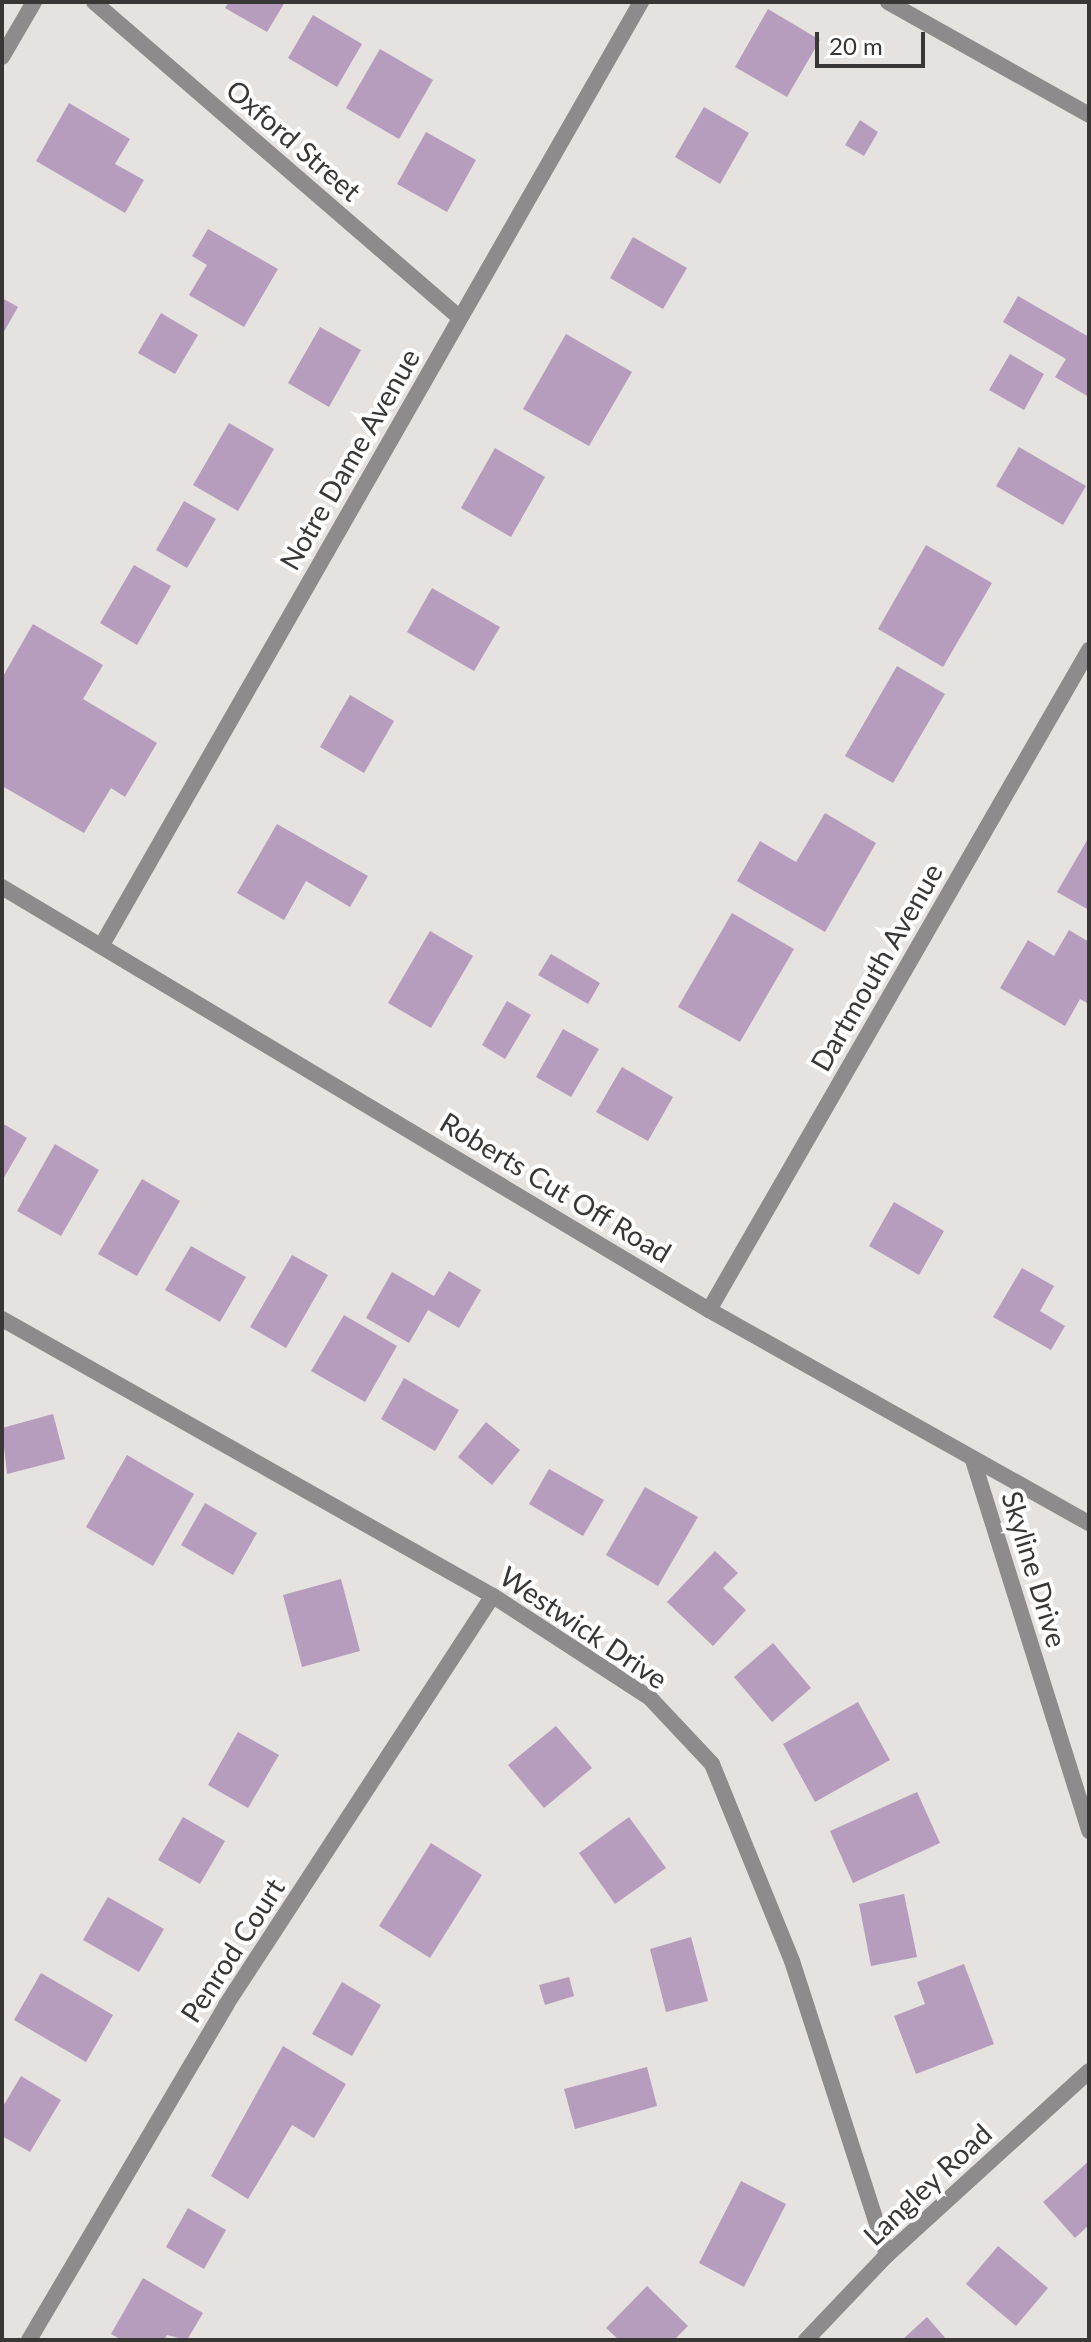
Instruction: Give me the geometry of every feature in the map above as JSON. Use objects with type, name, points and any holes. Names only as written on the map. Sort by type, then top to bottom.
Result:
[{"type":"street","points":[[2,57],[34,2]]},
{"type":"street","name":"Oxford Street","points":[[94,2],[459,317]]},
{"type":"street","name":"Notre Dame Avenue","points":[[103,943],[641,2]]},
{"type":"street","points":[[888,2],[1089,115]]},
{"type":"street","name":"Dartmouth Avenue","points":[[709,1310],[1089,650]]},
{"type":"street","name":"Roberts Cut Off Road","points":[[2,887],[103,943],[709,1310],[1089,1523]]},
{"type":"street","name":"Westwick Drive","points":[[4,1325],[493,1596],[650,1698],[712,1764],[792,1961],[887,2255]]},
{"type":"street","name":"Skyline Drive","points":[[973,1460],[1089,1831]]},
{"type":"street","name":"Penrod Court","points":[[29,2340],[226,2005],[493,1596]]},
{"type":"street","name":"Langley Road","points":[[806,2340],[887,2255],[1089,2071]]},
{"type":"building","points":[[229,2],[285,2],[267,32],[225,8]]},
{"type":"building","points":[[768,9],[820,40],[787,97],[735,67]]},
{"type":"building","points":[[313,15],[362,44],[337,87],[288,58]]},
{"type":"building","points":[[380,49],[433,80],[399,139],[346,108]]},
{"type":"building","points":[[69,103],[130,139],[115,164],[144,180],[125,213],[36,161]]},
{"type":"building","points":[[704,107],[749,133],[720,184],[675,157]]},
{"type":"building","points":[[860,120],[878,132],[864,156],[845,145]]},
{"type":"building","points":[[426,132],[476,160],[447,212],[397,184]]},
{"type":"building","points":[[208,229],[278,269],[244,327],[189,295],[207,265],[192,256]]},
{"type":"building","points":[[633,237],[687,268],[663,309],[610,278]]},
{"type":"building","points":[[1018,296],[1089,337],[1089,397],[1055,377],[1066,359],[1003,322]]},
{"type":"building","points":[[2,298],[18,307],[2,335]]},
{"type":"building","points":[[161,313],[198,335],[175,374],[138,353]]},
{"type":"building","points":[[320,327],[361,350],[329,407],[288,383]]},
{"type":"building","points":[[566,334],[632,372],[589,446],[523,409]]},
{"type":"building","points":[[1010,354],[1044,374],[1024,410],[989,390]]},
{"type":"building","points":[[229,423],[274,449],[238,511],[193,485]]},
{"type":"building","points":[[1019,447],[1086,486],[1063,525],[996,486]]},
{"type":"building","points":[[495,448],[545,477],[511,537],[461,508]]},
{"type":"building","points":[[184,501],[216,519],[187,568],[156,550]]},
{"type":"building","points":[[926,545],[992,583],[943,667],[878,629]]},
{"type":"building","points":[[134,565],[171,586],[137,645],[100,623]]},
{"type":"building","points":[[432,588],[500,627],[474,671],[407,632]]},
{"type":"building","points":[[33,624],[103,665],[83,699],[157,743],[125,797],[111,788],[84,833],[2,786],[2,678]]},
{"type":"building","points":[[897,666],[945,694],[893,783],[845,756]]},
{"type":"building","points":[[350,695],[394,721],[364,773],[320,747]]},
{"type":"building","points":[[825,813],[876,843],[825,932],[737,881],[760,841],[796,862]]},
{"type":"building","points":[[277,824],[368,876],[350,907],[306,881],[284,920],[237,893]]},
{"type":"building","points":[[1089,837],[1089,910],[1057,892]]},
{"type":"building","points":[[732,913],[794,949],[740,1042],[678,1007]]},
{"type":"building","points":[[1069,930],[1089,942],[1089,1004],[1080,999],[1065,1026],[1000,988],[1028,940],[1054,956]]},
{"type":"building","points":[[430,931],[473,956],[431,1028],[388,1003]]},
{"type":"building","points":[[551,954],[600,983],[588,1004],[538,975]]},
{"type":"building","points":[[507,1001],[531,1015],[505,1059],[482,1045]]},
{"type":"building","points":[[563,1029],[599,1049],[571,1097],[536,1077]]},
{"type":"building","points":[[622,1067],[673,1097],[648,1141],[596,1112]]},
{"type":"building","points":[[2,1123],[27,1138],[2,1181]]},
{"type":"building","points":[[55,1144],[99,1170],[61,1236],[17,1211]]},
{"type":"building","points":[[142,1179],[180,1201],[137,1276],[98,1254]]},
{"type":"building","points":[[894,1202],[944,1231],[919,1275],[869,1246]]},
{"type":"building","points":[[191,1246],[246,1277],[220,1322],[165,1290]]},
{"type":"building","points":[[292,1255],[328,1275],[286,1348],[250,1327]]},
{"type":"building","points":[[1022,1268],[1054,1286],[1040,1311],[1065,1326],[1051,1350],[993,1317]]},
{"type":"building","points":[[449,1271],[481,1290],[459,1328],[428,1310],[409,1343],[366,1318],[392,1272],[434,1296]]},
{"type":"building","points":[[344,1315],[397,1346],[365,1402],[311,1371]]},
{"type":"building","points":[[404,1378],[459,1410],[435,1451],[381,1419]]},
{"type":"building","points":[[53,1414],[65,1459],[7,1474],[2,1428]]},
{"type":"building","points":[[486,1422],[520,1450],[492,1485],[458,1457]]},
{"type":"building","points":[[127,1455],[194,1494],[153,1566],[86,1527]]},
{"type":"building","points":[[549,1469],[604,1500],[583,1536],[529,1504]]},
{"type":"building","points":[[645,1487],[698,1517],[658,1586],[606,1555]]},
{"type":"building","points":[[205,1503],[257,1533],[233,1575],[181,1545]]},
{"type":"building","points":[[715,1551],[738,1573],[723,1588],[746,1610],[713,1646],[667,1602]]},
{"type":"building","points":[[341,1579],[360,1651],[302,1667],[283,1595]]},
{"type":"building","points":[[773,1643],[811,1688],[772,1722],[734,1677]]},
{"type":"building","points":[[858,1702],[890,1760],[815,1802],[783,1744]]},
{"type":"building","points":[[556,1726],[592,1768],[544,1808],[508,1765]]},
{"type":"building","points":[[238,1732],[279,1755],[248,1808],[208,1785]]},
{"type":"building","points":[[917,1792],[940,1843],[853,1883],[830,1831]]},
{"type":"building","points":[[183,1817],[225,1841],[200,1884],[158,1860]]},
{"type":"building","points":[[629,1817],[666,1868],[615,1904],[579,1853]]},
{"type":"building","points":[[431,1843],[482,1875],[430,1958],[379,1926]]},
{"type":"building","points":[[904,1894],[917,1957],[871,1966],[859,1904]]},
{"type":"building","points":[[108,1897],[164,1929],[139,1972],[83,1940]]},
{"type":"building","points":[[691,1937],[708,2001],[666,2012],[650,1949]]},
{"type":"building","points":[[964,1964],[994,2044],[916,2074],[894,2016],[925,2004],[917,1982]]},
{"type":"building","points":[[41,1973],[113,2015],[86,2062],[14,2020]]},
{"type":"building","points":[[569,1977],[574,1996],[545,2005],[539,1985]]},
{"type":"building","points":[[342,1982],[381,2005],[352,2056],[312,2034]]},
{"type":"building","points":[[283,2046],[346,2084],[314,2138],[292,2125],[248,2199],[211,2176]]},
{"type":"building","points":[[647,2067],[657,2106],[575,2129],[564,2089]]},
{"type":"building","points":[[21,2076],[61,2100],[30,2152],[2,2136],[2,2108]]},
{"type":"building","points":[[1089,2161],[1089,2225],[1075,2238],[1043,2202]]},
{"type":"building","points":[[741,2181],[786,2204],[744,2287],[699,2263]]},
{"type":"building","points":[[188,2208],[226,2230],[204,2269],[166,2247]]},
{"type":"building","points":[[998,2246],[1048,2288],[1016,2326],[966,2284]]},
{"type":"building","points":[[143,2278],[203,2313],[187,2340],[167,2335],[164,2340],[122,2340],[111,2334]]},
{"type":"building","points":[[647,2286],[688,2326],[674,2340],[619,2340],[606,2328]]},
{"type":"building","points":[[927,2317],[947,2340],[902,2340]]}]
